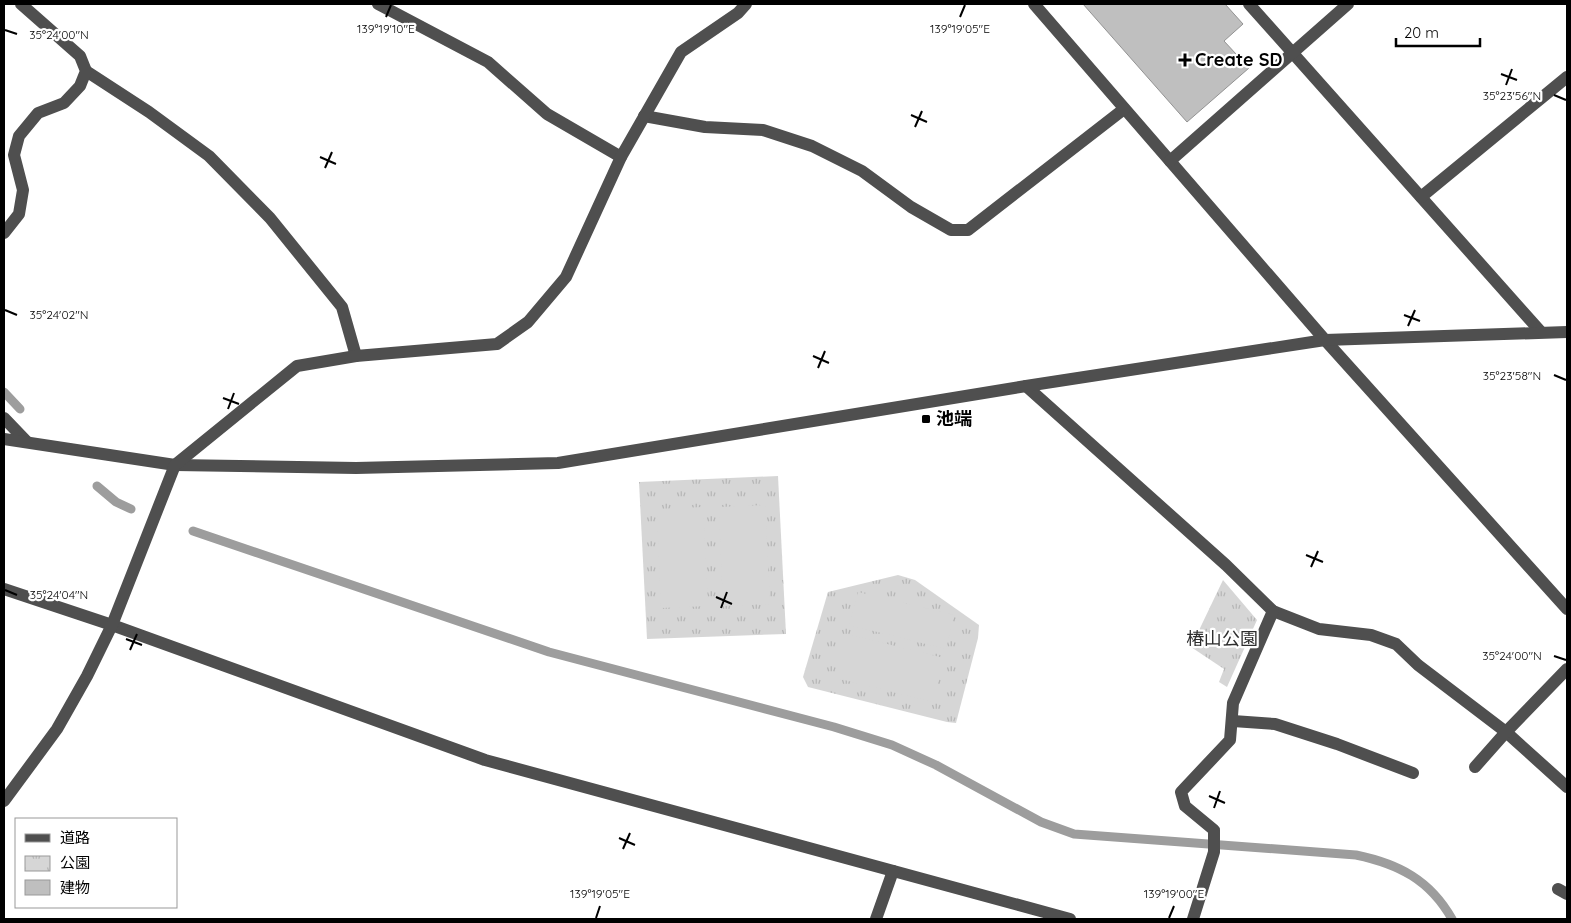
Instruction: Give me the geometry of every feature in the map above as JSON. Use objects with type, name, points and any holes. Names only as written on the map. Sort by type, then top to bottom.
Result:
[{"type":"street","points":[[22,4],[80,56],[86,71],[149,112],[209,156],[270,218],[342,307],[356,356]]},
{"type":"street","points":[[4,801],[57,729],[87,676],[112,625],[175,464],[297,366],[356,356],[497,344],[528,322],[566,276],[621,157],[681,52],[738,13],[746,4]]},
{"type":"street","points":[[1034,4],[1325,340],[1567,609]]},
{"type":"street","points":[[1249,4],[1541,332]]},
{"type":"street","points":[[1170,161],[1348,4]]},
{"type":"street","points":[[383,5],[488,62],[547,114],[621,157]]},
{"type":"street","points":[[4,233],[19,214],[23,190],[14,155],[19,136],[38,114],[64,103],[80,86],[86,71]]},
{"type":"street","points":[[1421,198],[1567,77]]},
{"type":"street","points":[[644,116],[705,128],[763,130],[812,146],[862,171],[911,207],[951,230],[968,230],[1124,109]]},
{"type":"street","points":[[4,439],[175,464],[356,468],[558,463],[1026,386],[1325,340],[1567,332]]},
{"type":"street","points":[[1026,386],[1226,565],[1273,611],[1319,629],[1371,635],[1396,644],[1418,665],[1506,732],[1567,787]]},
{"type":"street","points":[[4,418],[27,442]]},
{"type":"street","points":[[4,589],[112,625],[485,760],[1070,919]]},
{"type":"street","points":[[1193,919],[1214,852],[1214,830],[1185,806],[1181,792],[1230,740],[1233,703],[1273,611]]},
{"type":"street","points":[[1475,767],[1567,669]]},
{"type":"street","points":[[1232,721],[1275,724],[1337,744],[1413,773]]},
{"type":"street","points":[[876,919],[893,871]]},
{"type":"green space","points":[[778,476],[786,634],[647,639],[639,482]]},
{"type":"green space","points":[[765,505],[770,604],[723,606],[719,507]]},
{"type":"green space","points":[[703,507],[708,606],[661,608],[657,509]]},
{"type":"green space","points":[[898,575],[915,580],[979,625],[978,638],[956,723],[808,687],[803,677],[828,592]]},
{"type":"green space","name":"椿山公園","points":[[1223,580],[1257,620],[1227,687],[1219,682],[1224,669],[1191,647]]},
{"type":"green space","points":[[858,592],[954,615],[946,649],[849,625]]},
{"type":"green space","points":[[847,634],[944,658],[933,702],[836,678]]},
{"type":"building","points":[[1083,4],[1225,4],[1243,24],[1224,41],[1249,68],[1187,122]]},
{"type":"waterway","points":[[4,392],[20,409]]},
{"type":"waterway","points":[[97,486],[116,502],[131,509]]},
{"type":"waterway","points":[[193,531],[549,652],[834,727],[892,745],[936,765],[1041,822],[1074,834],[1356,855],[1386,863],[1412,876],[1423,884],[1434,894],[1452,919]]},
{"type":"place","name":"Create SD","points":[[1185,60]]},
{"type":"place","name":"池端","points":[[926,419]]}]
